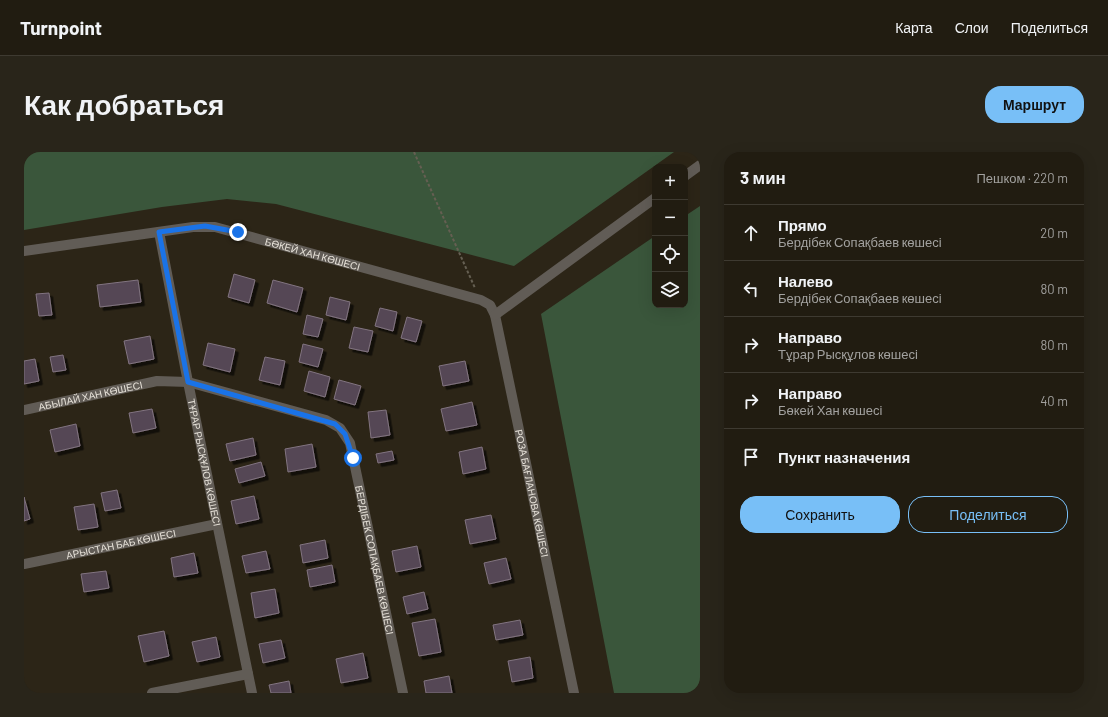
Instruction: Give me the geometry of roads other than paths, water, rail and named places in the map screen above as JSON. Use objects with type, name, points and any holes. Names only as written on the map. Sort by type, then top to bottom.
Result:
[{"type":"street","points":[[688,174],[700,165]]},
{"type":"street","points":[[495,315],[652,200]]},
{"type":"street","name":"БӨКЕЙ ХАН КӨШЕСІ","points":[[24,251],[205,226],[226,229],[481,300]]},
{"type":"street","name":"ТҰРАР РЫСҚҰЛОВ КӨШЕСІ","points":[[159,232],[188,382],[252,693]]},
{"type":"street","name":"РОЗА БАҒЛАНОВА КӨШЕСІ","points":[[481,300],[490,305],[495,315],[574,693]]},
{"type":"street","name":"БЕРДІБЕК СОПАҚБАЕВ КӨШЕСІ","points":[[157,381],[188,382],[326,420],[335,424],[345,434],[350,443],[403,693]]},
{"type":"street","name":"АБЫЛАЙ ХАН КӨШЕСІ","points":[[24,410],[157,381]]},
{"type":"street","name":"АРЫСТАН БАБ КӨШЕСІ","points":[[24,564],[217,524]]},
{"type":"street","points":[[152,693],[248,674]]}]
